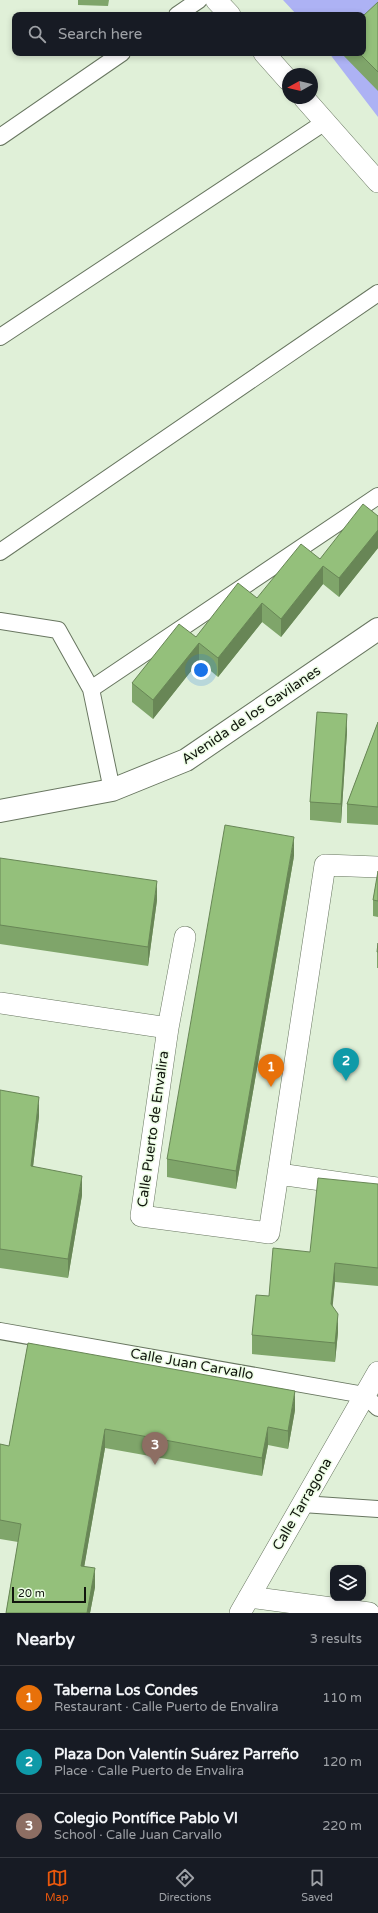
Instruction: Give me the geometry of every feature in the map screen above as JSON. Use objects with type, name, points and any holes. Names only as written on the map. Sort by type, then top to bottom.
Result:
[{"type":"street","points":[[182,12],[199,0]]},
{"type":"street","points":[[216,0],[227,12]]},
{"type":"street","points":[[0,137],[118,56]]},
{"type":"street","points":[[267,56],[282,73]]},
{"type":"street","points":[[309,104],[378,182]]},
{"type":"street","points":[[0,337],[325,122]]},
{"type":"street","points":[[0,552],[378,293]]},
{"type":"street","points":[[91,689],[378,496]]},
{"type":"street","points":[[0,621],[58,630],[91,689],[112,790]]},
{"type":"street","name":"Avenida de los Gavilanes","points":[[0,811],[112,790],[186,760],[378,629]]},
{"type":"street","points":[[378,867],[325,865],[279,1174],[378,1188]]},
{"type":"street","name":"Calle Puerto de Envalira","points":[[184,937],[168,1028],[141,1216],[269,1233],[279,1174]]},
{"type":"street","points":[[0,1003],[168,1028]]},
{"type":"street","name":"Calle Juan Carvallo","points":[[0,1331],[371,1402]]},
{"type":"street","name":"Calle Tarragona","points":[[244,1605],[302,1504],[371,1402],[378,1372]]},
{"type":"street","points":[[302,1504],[378,1509]]},
{"type":"street","points":[[244,1605],[369,1613]]},
{"type":"shaded area","points":[[283,0],[378,0],[378,117],[331,56],[366,56],[366,12],[294,12]]},
{"type":"building","points":[[378,2],[378,72],[362,56],[366,56],[366,13]]},
{"type":"building","points":[[363,504],[378,516],[378,530],[339,578],[323,566],[281,619],[262,603],[218,658],[199,643],[153,700],[132,683],[179,624],[196,637],[238,583],[257,598],[301,544],[320,559]]},
{"type":"building","points":[[317,712],[347,714],[341,804],[310,802]]},
{"type":"building","points":[[378,722],[378,807],[347,804]]},
{"type":"building","points":[[225,825],[294,837],[236,1171],[167,1159]]},
{"type":"building","points":[[0,858],[157,881],[148,947],[0,925]]},
{"type":"building","points":[[378,871],[378,901],[373,900]]},
{"type":"building","points":[[0,1090],[39,1097],[31,1166],[82,1176],[68,1259],[0,1249]]},
{"type":"building","points":[[318,1178],[378,1184],[378,1268],[335,1263],[331,1304],[338,1314],[335,1343],[252,1335],[256,1295],[269,1296],[273,1248],[310,1252]]},
{"type":"building","points":[[28,1343],[295,1391],[288,1431],[268,1427],[262,1458],[105,1429],[81,1566],[95,1568],[87,1613],[6,1613],[21,1524],[0,1520],[0,1444],[9,1446]]},
{"type":"place","name":"Plaza Don Valentín Suárez Parreño","points":[[346,1081]]},
{"type":"place","name":"Taberna Los Condes","points":[[271,1087]]},
{"type":"place","name":"Colegio Pontífice Pablo VI","points":[[155,1465]]}]
